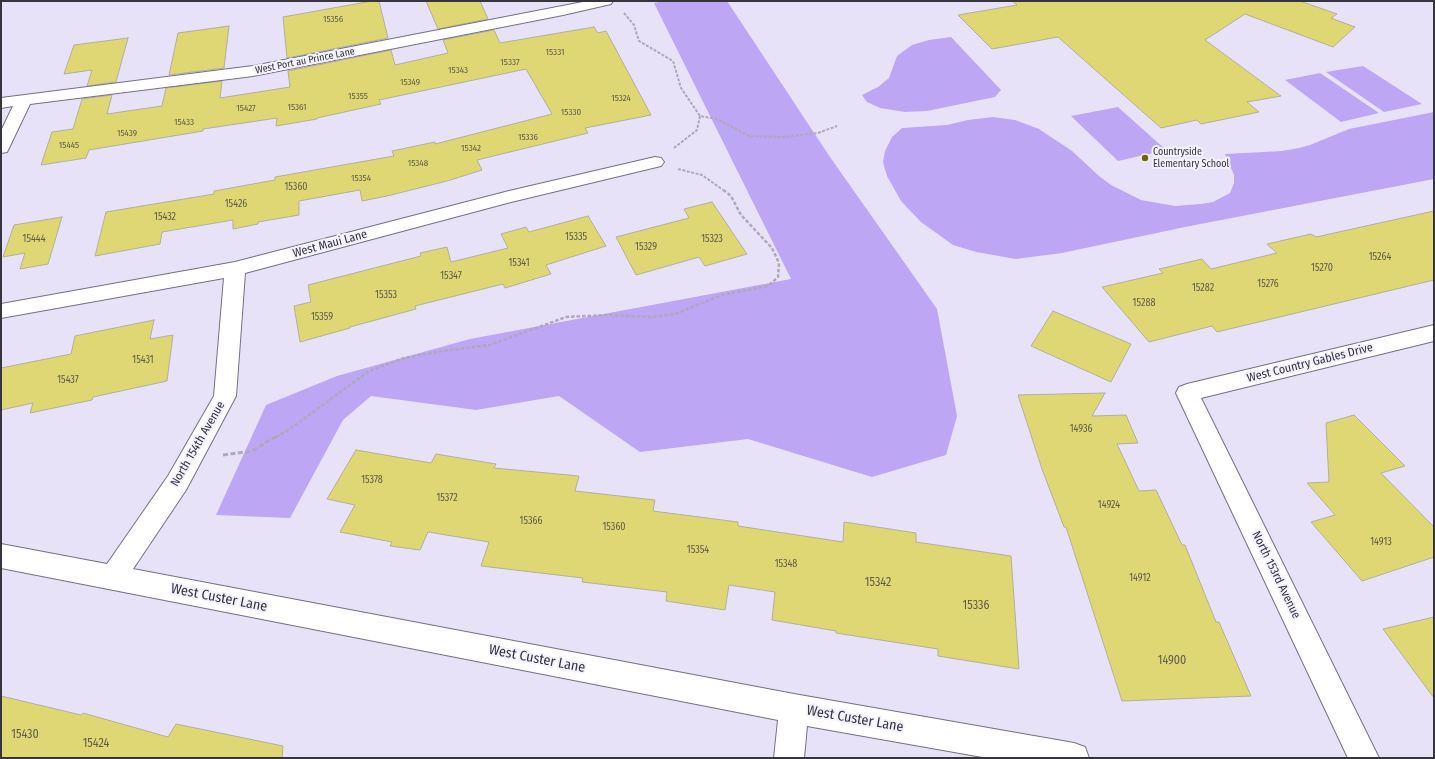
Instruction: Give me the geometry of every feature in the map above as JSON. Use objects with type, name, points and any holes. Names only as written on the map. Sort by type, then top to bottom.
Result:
[{"type":"street","name":"West Port au Prince Lane","points":[[1,103],[253,71],[563,11],[606,1]]},
{"type":"street","points":[[1,148],[24,100]]},
{"type":"street","name":"West Maui Lane","points":[[1,311],[235,269],[509,197],[655,162]]},
{"type":"street","name":"North 154th Avenue","points":[[113,577],[177,483],[225,396],[235,269]]},
{"type":"street","name":"West Country Gables Drive","points":[[1187,393],[1434,333]]},
{"type":"street","name":"North 153rd Avenue","points":[[1187,393],[1364,758]]},
{"type":"street","name":"West Custer Lane","points":[[1,556],[794,709],[1074,758]]},
{"type":"street","points":[[789,758],[794,709]]},
{"type":"path","points":[[621,11],[628,16],[638,34],[639,41],[673,61],[681,88],[700,116],[717,119],[749,136],[782,137],[818,133],[837,126]]},
{"type":"path","points":[[655,162],[697,130],[700,116]]},
{"type":"path","points":[[191,458],[252,451],[290,429],[369,371],[404,358],[442,351],[490,345],[566,317],[608,315],[651,317],[675,314],[722,295],[768,286],[778,277],[779,264],[772,248],[741,215],[731,196],[702,175],[655,162]]},
{"type":"shaded area","points":[[664,1],[727,1],[830,157],[937,309],[957,416],[946,455],[872,477],[748,439],[640,452],[559,396],[476,410],[371,396],[343,420],[290,518],[216,515],[266,405],[337,376],[470,339],[791,279],[654,3]]},
{"type":"shaded area","points":[[951,37],[1001,90],[995,97],[927,111],[905,112],[880,108],[867,102],[862,95],[878,87],[889,78],[897,56],[912,45],[929,40]]},
{"type":"shaded area","points":[[1363,66],[1422,104],[1384,112],[1326,72]]},
{"type":"shaded area","points":[[1320,73],[1379,113],[1341,122],[1285,80]]},
{"type":"shaded area","points":[[1118,107],[1166,150],[1118,161],[1071,116]]},
{"type":"shaded area","points":[[1434,112],[1434,179],[1185,227],[1062,253],[1016,259],[976,252],[953,245],[921,222],[901,201],[887,176],[883,162],[885,151],[892,137],[902,128],[947,125],[968,120],[993,117],[1015,120],[1039,129],[1072,151],[1111,185],[1141,200],[1175,206],[1201,204],[1213,202],[1230,193],[1234,183],[1234,175],[1225,154],[1282,151],[1299,148],[1349,129]]},
{"type":"building","points":[[379,1],[388,38],[287,58],[283,17]]},
{"type":"building","points":[[426,1],[480,1],[488,19],[438,29]]},
{"type":"building","points":[[1012,1],[1300,1],[1337,14],[1331,18],[1355,27],[1333,47],[1245,14],[1205,40],[1281,96],[1247,102],[1259,112],[1201,124],[1197,120],[1161,128],[1058,37],[992,49],[958,15],[1017,5]]},
{"type":"building","points":[[229,26],[224,68],[169,75],[178,33]]},
{"type":"building","points":[[594,27],[598,33],[606,31],[651,115],[585,128],[588,133],[477,160],[482,170],[447,181],[387,196],[362,201],[360,190],[299,201],[299,215],[258,222],[258,224],[233,229],[233,220],[162,232],[160,244],[95,256],[106,212],[214,194],[214,191],[275,180],[275,177],[394,156],[392,151],[435,142],[435,144],[552,114],[526,69],[379,100],[381,104],[317,119],[276,126],[277,118],[203,129],[203,131],[89,150],[86,158],[41,165],[52,132],[73,129],[82,99],[112,95],[107,114],[162,106],[166,88],[222,81],[220,98],[290,87],[288,71],[391,50],[395,65],[448,53],[443,40],[494,30],[500,43]]},
{"type":"building","points":[[128,38],[116,82],[87,86],[92,70],[64,74],[74,45]]},
{"type":"building","points":[[712,202],[747,254],[705,266],[699,257],[636,275],[616,237],[689,218],[684,209]]},
{"type":"building","points":[[1434,211],[1434,280],[1217,332],[1212,326],[1149,342],[1102,287],[1163,273],[1159,269],[1202,259],[1211,269],[1277,253],[1267,244],[1311,234],[1316,237]]},
{"type":"building","points":[[588,216],[606,246],[546,265],[551,274],[505,288],[503,284],[415,306],[416,309],[300,342],[294,306],[311,302],[308,285],[421,256],[420,253],[447,247],[451,262],[508,248],[501,234],[526,227],[529,232]]},
{"type":"building","points":[[62,217],[48,264],[20,269],[25,253],[3,257],[14,225]]},
{"type":"building","points":[[1053,311],[1131,344],[1111,382],[1031,346]]},
{"type":"building","points":[[154,320],[150,339],[173,335],[167,381],[93,397],[92,400],[30,413],[33,403],[1,410],[1,368],[71,354],[75,336]]},
{"type":"building","points":[[1105,393],[1092,416],[1126,415],[1138,443],[1117,444],[1139,491],[1156,490],[1182,545],[1185,545],[1216,622],[1219,622],[1251,696],[1122,701],[1066,527],[1064,527],[1042,469],[1018,395]]},
{"type":"building","points":[[1354,415],[1405,466],[1381,473],[1434,527],[1434,557],[1362,581],[1311,522],[1335,515],[1307,483],[1329,482],[1326,423]]},
{"type":"building","points":[[356,450],[431,463],[436,454],[496,464],[494,468],[579,476],[575,491],[655,500],[653,511],[738,522],[738,526],[843,542],[844,522],[916,533],[916,542],[1011,556],[1019,669],[938,656],[938,649],[836,633],[836,631],[772,620],[775,592],[729,585],[725,610],[666,601],[667,592],[582,582],[583,578],[481,566],[489,542],[428,532],[420,550],[390,546],[392,542],[340,532],[355,505],[327,499]]},
{"type":"building","points":[[1434,617],[1434,698],[1383,629]]},
{"type":"building","points":[[1,696],[81,715],[83,713],[168,737],[176,724],[283,746],[282,758],[1,758]]},
{"type":"place","name":"Countryside Elementary School","points":[[1145,158]]}]
